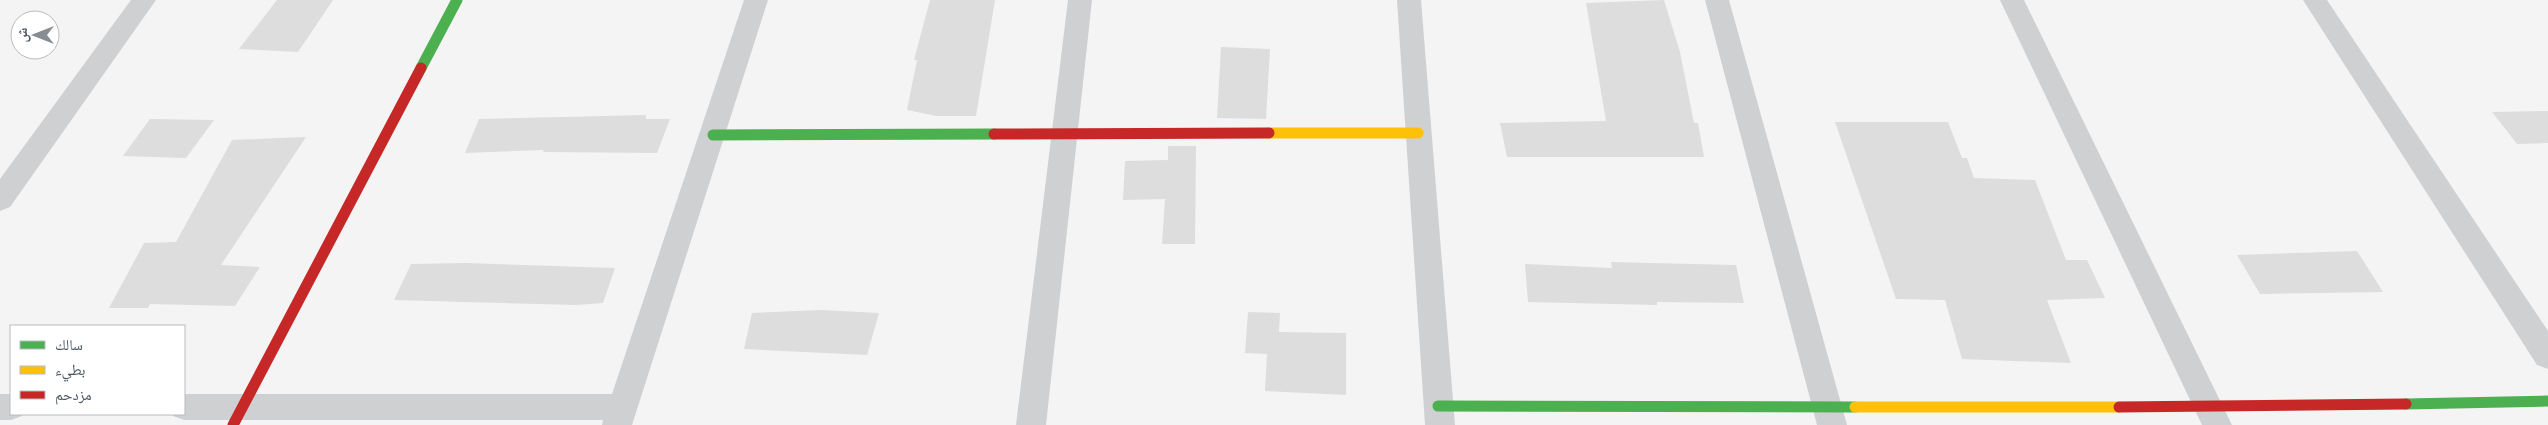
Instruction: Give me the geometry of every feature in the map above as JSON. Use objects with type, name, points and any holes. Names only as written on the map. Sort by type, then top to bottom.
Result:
[{"type":"street","points":[[0,200],[144,0]]},
{"type":"street","points":[[237,416],[456,0]]},
{"type":"street","points":[[185,407],[237,416],[619,416],[756,0]]},
{"type":"street","points":[[1031,425],[1080,0]]},
{"type":"street","points":[[1409,0],[1439,416],[2213,416],[2548,401]]},
{"type":"street","points":[[1718,0],[1829,416]]},
{"type":"street","points":[[2012,0],[2213,416]]},
{"type":"street","points":[[2315,0],[2548,356]]},
{"type":"street","points":[[713,135],[1418,133]]},
{"type":"building","points":[[277,0],[333,0],[298,52],[239,49]]},
{"type":"building","points":[[930,0],[995,0],[976,116],[936,116],[907,110],[917,60],[914,60]]},
{"type":"building","points":[[1664,0],[1680,52],[1694,123],[1698,123],[1704,157],[1507,157],[1500,123],[1606,121],[1586,3]]},
{"type":"building","points":[[1221,47],[1270,49],[1266,119],[1217,118]]},
{"type":"building","points":[[2548,111],[2548,143],[2517,144],[2492,112]]},
{"type":"building","points":[[646,115],[646,119],[670,119],[657,153],[543,152],[544,150],[465,153],[479,119]]},
{"type":"building","points":[[150,119],[214,120],[186,158],[123,156]]},
{"type":"building","points":[[1835,122],[1948,122],[1962,158],[1967,158],[1974,178],[2035,180],[2066,260],[2087,260],[2105,298],[2047,300],[2071,363],[1962,359],[1945,300],[1896,299]]},
{"type":"building","points":[[306,137],[221,265],[260,267],[235,306],[150,304],[148,308],[109,308],[144,243],[176,242],[232,140]]},
{"type":"building","points":[[1168,146],[1196,146],[1195,244],[1162,244],[1165,199],[1123,200],[1125,161],[1168,160]]},
{"type":"building","points":[[2357,251],[2383,292],[2260,294],[2237,255]]},
{"type":"building","points":[[1611,262],[1736,265],[1744,303],[1657,302],[1657,305],[1528,302],[1525,264],[1612,268]]},
{"type":"building","points":[[465,263],[615,268],[603,303],[576,305],[394,300],[411,264]]},
{"type":"building","points":[[821,310],[879,313],[867,355],[744,349],[752,313]]},
{"type":"building","points":[[1248,312],[1280,313],[1279,332],[1346,333],[1346,395],[1265,391],[1267,354],[1245,353]]},
{"type":"traffic: fast","points":[[421,68],[457,0]]},
{"type":"traffic: fast","points":[[713,135],[994,134]]},
{"type":"traffic: fast","points":[[2406,404],[2548,401]]},
{"type":"traffic: fast","points":[[1438,406],[1855,407]]},
{"type":"traffic: slow","points":[[1269,133],[1418,133]]},
{"type":"traffic: slow","points":[[1855,407],[2119,407]]},
{"type":"traffic: jam","points":[[233,425],[421,68]]},
{"type":"traffic: jam","points":[[994,134],[1269,133]]},
{"type":"traffic: jam","points":[[2119,407],[2406,404]]}]
